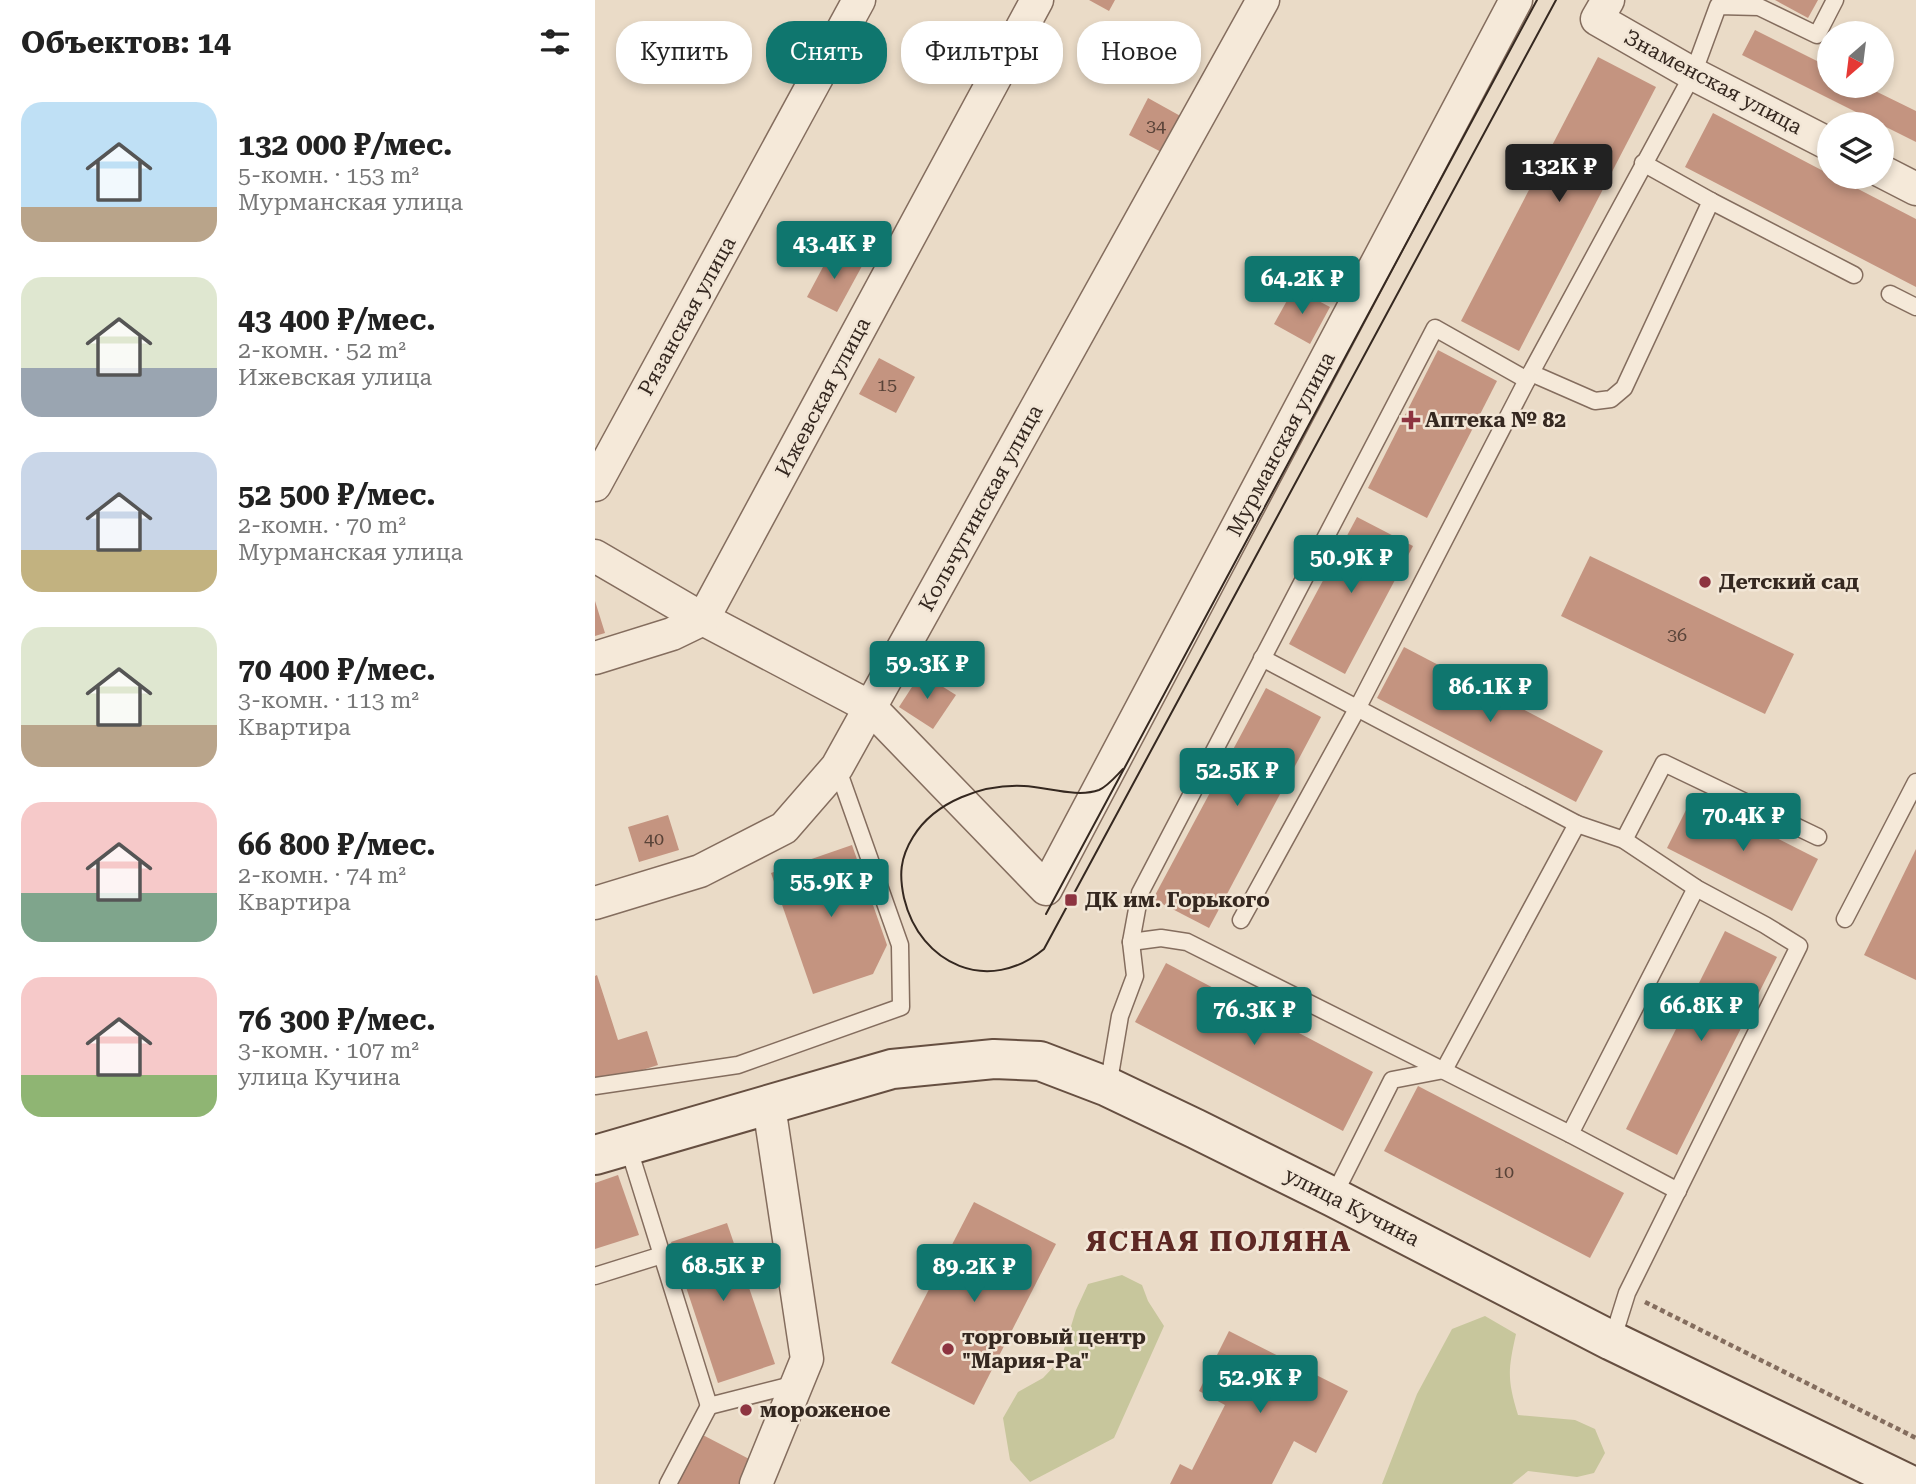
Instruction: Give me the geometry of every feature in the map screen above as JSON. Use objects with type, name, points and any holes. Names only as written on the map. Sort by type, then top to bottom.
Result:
[{"type":"main road","name":"улица Кучина","points":[[769,1105],[893,1069],[994,1059],[1040,1061],[1108,1087],[1333,1197],[1612,1341],[1908,1484]]},
{"type":"main road","points":[[611,1151],[769,1105]]},
{"type":"street","name":"Рязанская улица","points":[[595,485],[859,0]]},
{"type":"street","name":"Ижевская улица","points":[[703,619],[1037,0]]},
{"type":"street","name":"Кольчугинская улица","points":[[595,903],[700,871],[785,828],[837,767],[1263,0]]},
{"type":"street","name":"Мурманская улица","points":[[870,707],[1046,889],[1516,0]]},
{"type":"street","name":"Знаменская улица","points":[[1602,10],[1693,74],[1817,138]]},
{"type":"street","points":[[1894,178],[1916,189]]},
{"type":"street","points":[[595,556],[703,619],[870,707]]},
{"type":"street","points":[[595,658],[672,634],[703,619]]},
{"type":"street","points":[[756,1484],[807,1359],[769,1105]]},
{"type":"lane","points":[[1241,920],[1357,709],[1529,377],[1693,74],[1718,6],[1759,7],[1817,35],[1835,0]]},
{"type":"lane","points":[[1643,163],[1854,275]]},
{"type":"lane","points":[[1108,1087],[1120,1016],[1135,976],[1131,942],[1140,893],[1435,328],[1529,377],[1595,401],[1611,399],[1624,388],[1711,201]]},
{"type":"lane","points":[[1890,294],[1916,307]]},
{"type":"lane","points":[[1262,658],[1577,824],[1624,840],[1696,888],[1799,946],[1627,1293],[1612,1341]]},
{"type":"lane","points":[[1624,840],[1664,763],[1818,837]]},
{"type":"lane","points":[[595,1086],[738,1065],[901,1007],[900,944],[837,767]]},
{"type":"lane","points":[[1845,919],[1916,782]]},
{"type":"lane","points":[[1444,1070],[1577,824]]},
{"type":"lane","points":[[1570,1134],[1696,888]]},
{"type":"lane","points":[[1131,942],[1161,938],[1187,942],[1678,1191]]},
{"type":"lane","points":[[1333,1197],[1392,1080],[1444,1070]]},
{"type":"lane","points":[[611,1151],[662,1255],[709,1406],[669,1484]]},
{"type":"lane","points":[[595,1276],[662,1255]]},
{"type":"lane","points":[[709,1406],[797,1384]]},
{"type":"path","points":[[1627,1293],[1916,1438]]},
{"type":"green space","points":[[1122,1275],[1142,1285],[1148,1301],[1164,1326],[1114,1438],[1030,1482],[1010,1460],[1003,1418],[1018,1392],[1043,1378],[1061,1359],[1076,1310],[1088,1284]]},
{"type":"green space","points":[[1485,1316],[1516,1334],[1510,1374],[1518,1415],[1575,1420],[1595,1429],[1605,1453],[1594,1473],[1577,1477],[1528,1471],[1512,1484],[1382,1484],[1417,1394],[1452,1329]]},
{"type":"building","points":[[1089,0],[1115,0],[1109,11]]},
{"type":"building","points":[[1775,0],[1818,0],[1808,18]]},
{"type":"building","points":[[1755,30],[1817,61],[1817,92],[1742,55]]},
{"type":"building","points":[[1598,57],[1656,87],[1519,351],[1461,321]]},
{"type":"building","points":[[1148,98],[1184,118],[1165,154],[1129,135]]},
{"type":"building","points":[[1828,98],[1889,98],[1916,111],[1916,142],[1894,131],[1894,112],[1856,112]]},
{"type":"building","points":[[1713,113],[1817,168],[1817,189],[1858,189],[1916,219],[1916,287],[1685,167]]},
{"type":"building","points":[[832,250],[862,266],[837,312],[807,297]]},
{"type":"building","points":[[1294,288],[1330,307],[1310,344],[1274,324]]},
{"type":"building","points":[[1438,350],[1497,381],[1427,518],[1368,488]]},
{"type":"building","points":[[879,358],[915,377],[896,413],[859,394]]},
{"type":"building","points":[[1357,517],[1413,546],[1345,674],[1289,644]]},
{"type":"building","points":[[1590,556],[1794,654],[1765,714],[1561,616]]},
{"type":"building","points":[[595,601],[605,633],[595,636]]},
{"type":"building","points":[[1404,647],[1603,751],[1576,802],[1377,698]]},
{"type":"building","points":[[921,673],[956,695],[933,729],[899,707]]},
{"type":"building","points":[[1266,688],[1321,717],[1209,928],[1153,899]]},
{"type":"building","points":[[1693,796],[1818,859],[1792,911],[1667,848]]},
{"type":"building","points":[[668,815],[679,850],[639,862],[628,827]]},
{"type":"building","points":[[852,845],[887,945],[873,974],[813,994],[771,873]]},
{"type":"building","points":[[1916,849],[1916,980],[1864,955]]},
{"type":"building","points":[[1725,931],[1777,957],[1677,1155],[1626,1129]]},
{"type":"building","points":[[1166,963],[1373,1072],[1343,1131],[1135,1022]]},
{"type":"building","points":[[597,975],[618,1040],[647,1031],[658,1065],[595,1085],[595,976]]},
{"type":"building","points":[[1418,1086],[1624,1193],[1590,1258],[1384,1151]]},
{"type":"building","points":[[618,1175],[639,1235],[595,1249],[595,1183]]},
{"type":"building","points":[[974,1202],[1056,1244],[974,1405],[891,1363]]},
{"type":"building","points":[[727,1223],[775,1364],[718,1383],[671,1242]]},
{"type":"building","points":[[1229,1331],[1348,1391],[1316,1453],[1294,1441],[1272,1484],[1170,1484],[1180,1464],[1192,1470],[1225,1405],[1199,1391]]},
{"type":"building","points":[[697,1432],[755,1462],[744,1484],[671,1484]]},
{"type":"tram line","points":[[1046,914],[1537,0]]},
{"type":"tram line","points":[[1123,769],[1106,786],[1090,792],[1072,793],[1024,786],[977,792],[947,805],[922,824],[903,859],[901,882],[912,921],[925,941],[941,956],[959,966],[980,971],[1001,970],[1023,963],[1044,949],[1556,0]]},
{"type":"place","name":"Аптека № 82","points":[[1411,420]]},
{"type":"place","name":"Детский сад","points":[[1705,582]]},
{"type":"place","name":"ДК им. Горького","points":[[1071,900]]},
{"type":"place","name":"торговый центр \"Мария-Ра\"","points":[[948,1349]]},
{"type":"place","name":"мороженое","points":[[746,1410]]},
{"type":"district","name":"ЯСНАЯ ПОЛЯНА","points":[[1219,1241]]}]
